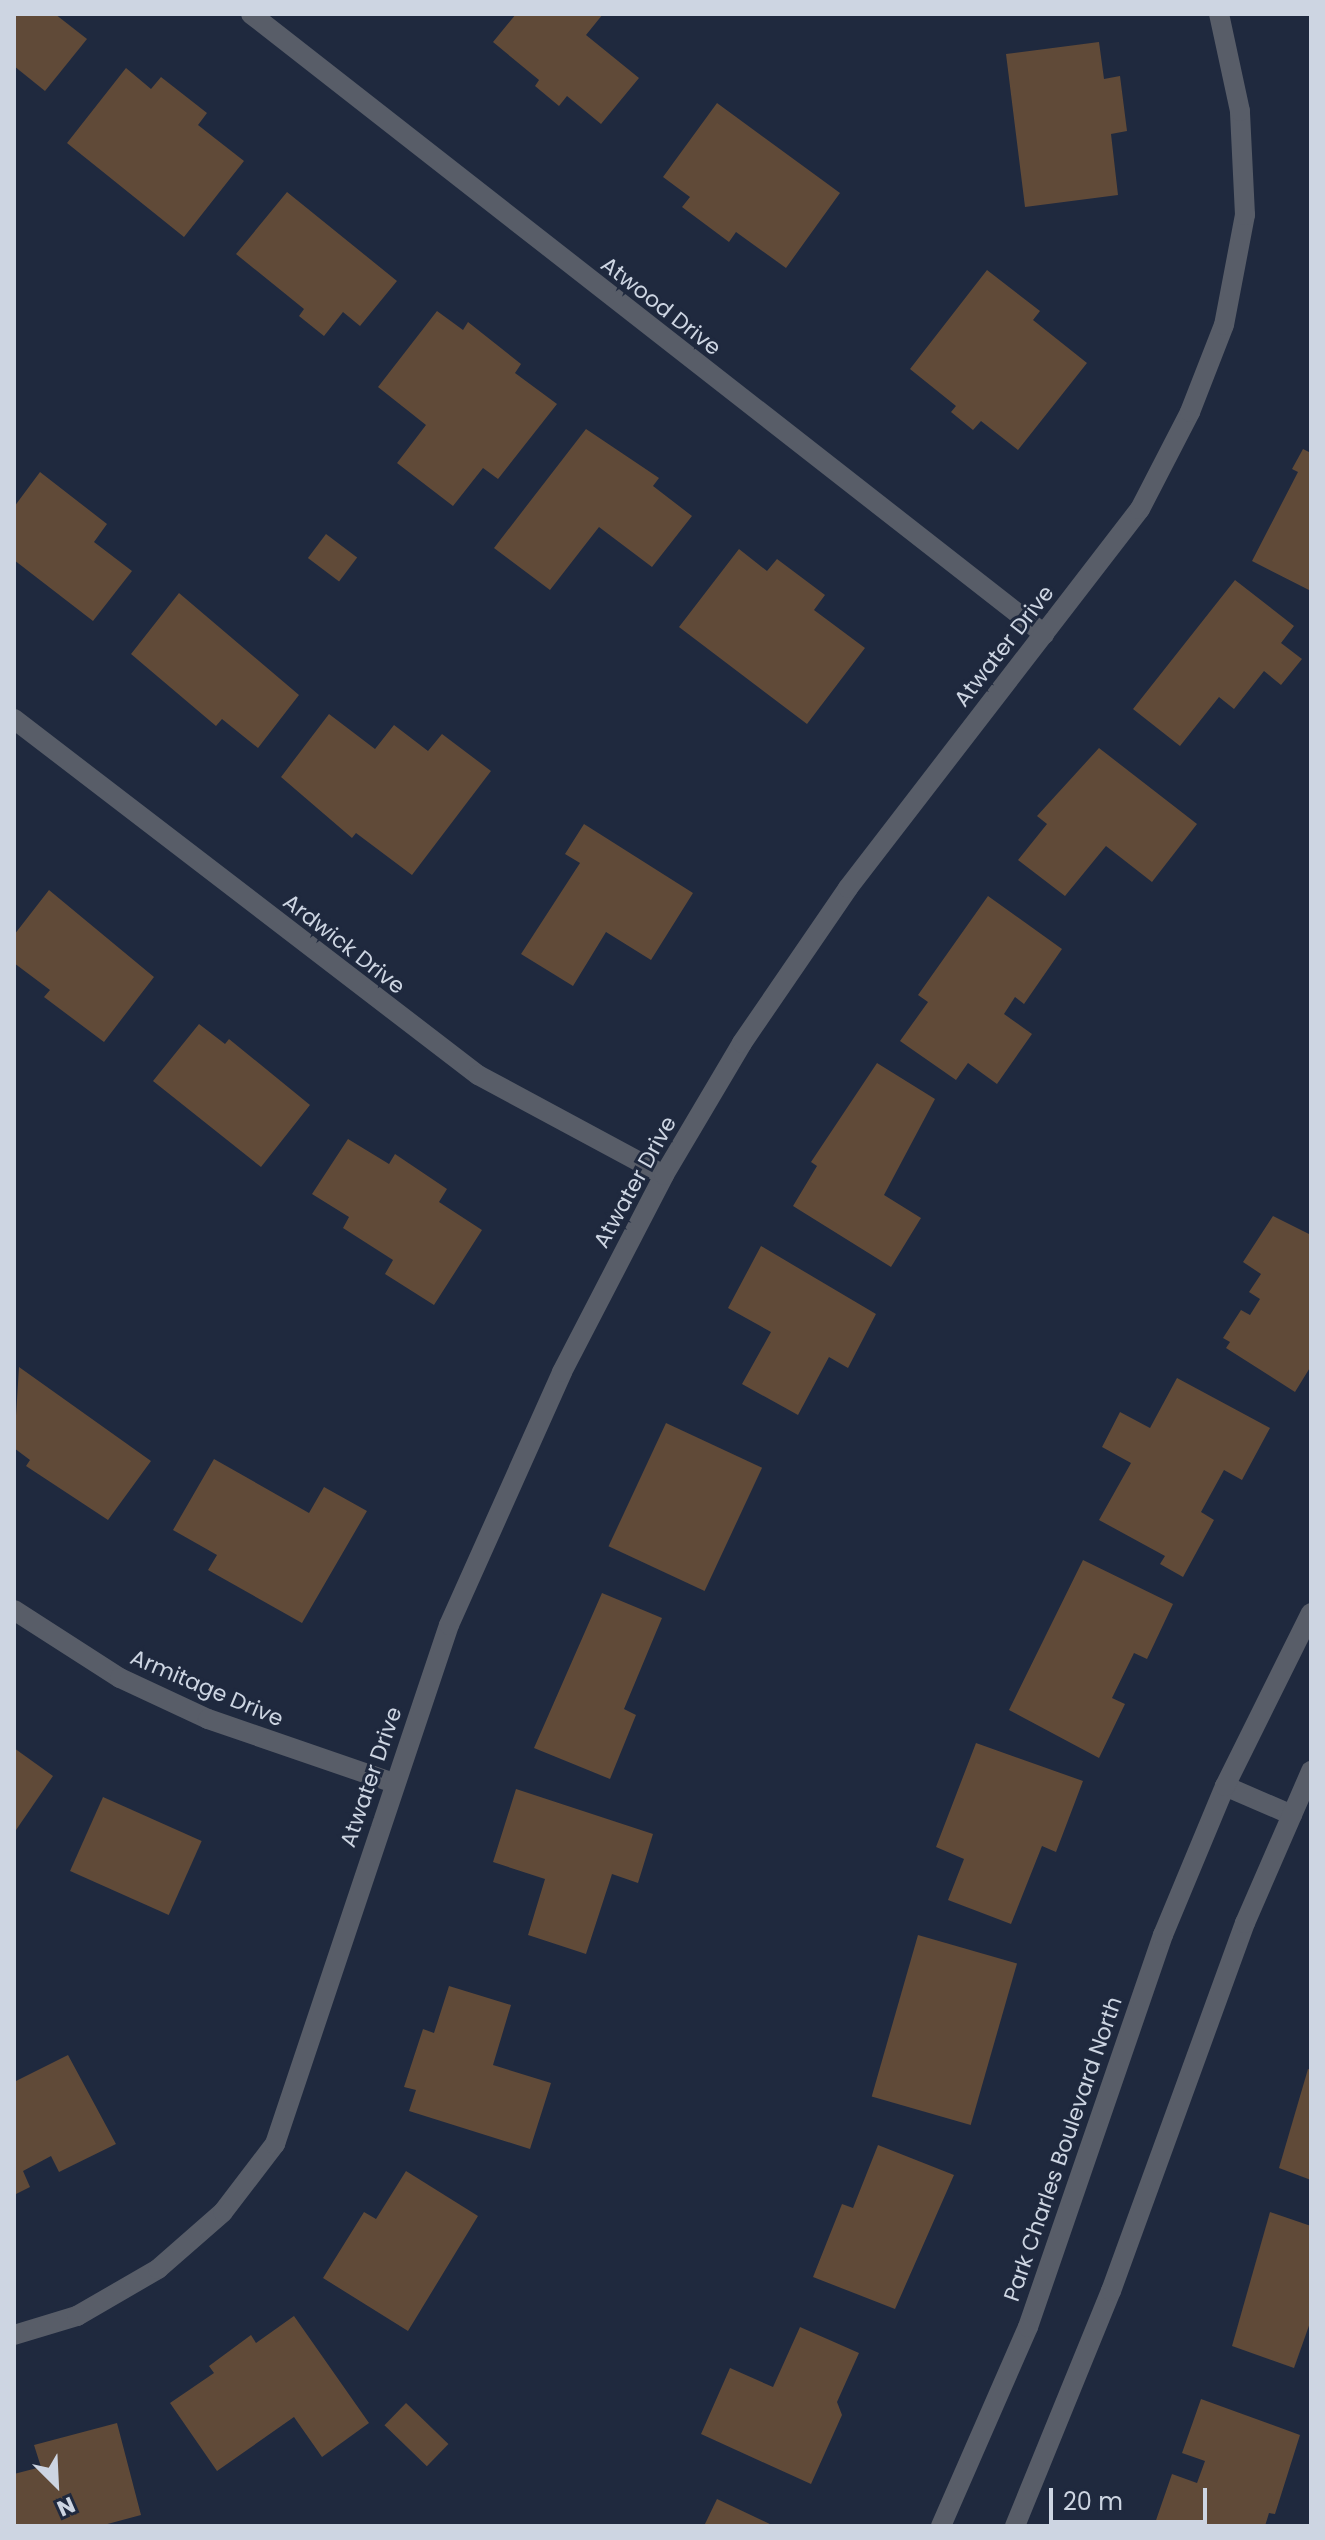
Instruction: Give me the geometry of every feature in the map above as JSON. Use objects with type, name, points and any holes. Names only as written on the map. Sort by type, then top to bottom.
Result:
[{"type":"street","name":"Atwood Drive","points":[[251,14],[1044,634]]},
{"type":"street","name":"Atwater Drive","points":[[14,2335],[77,2316],[158,2269],[223,2212],[275,2144],[449,1625],[562,1372],[664,1175],[742,1043],[848,888],[1140,509],[1190,412],[1224,325],[1245,215],[1240,111],[1219,14]]},
{"type":"street","name":"Ardwick Drive","points":[[14,719],[478,1075],[664,1175]]},
{"type":"street","name":"Armitage Drive","points":[[14,1610],[120,1678],[208,1719],[394,1783]]},
{"type":"street","name":"Park Charles Boulevard North","points":[[941,2526],[1028,2327],[1108,2084],[1225,1786],[1311,1613]]},
{"type":"street","points":[[1015,2526],[1067,2406],[1234,1951],[1311,1771]]},
{"type":"street","points":[[1225,1786],[1292,1815]]},
{"type":"building","points":[[14,14],[55,14],[87,39],[45,91],[14,66]]},
{"type":"building","points":[[516,14],[603,14],[586,35],[639,78],[601,124],[567,96],[559,106],[535,86],[539,80],[493,42]]},
{"type":"building","points":[[1099,42],[1104,79],[1120,76],[1127,131],[1111,134],[1118,195],[1025,207],[1006,54]]},
{"type":"building","points":[[126,68],[151,89],[161,77],[207,113],[198,125],[244,161],[184,237],[67,143]]},
{"type":"building","points":[[717,103],[840,193],[786,268],[736,232],[729,242],[682,207],[690,197],[663,177]]},
{"type":"building","points":[[287,192],[397,281],[360,326],[343,312],[324,336],[299,316],[304,309],[236,254]]},
{"type":"building","points":[[987,270],[1040,311],[1033,320],[1087,363],[1018,450],[981,421],[973,430],[951,412],[956,406],[910,369]]},
{"type":"building","points":[[437,311],[463,330],[468,322],[521,364],[515,373],[557,404],[498,479],[483,468],[453,506],[397,463],[426,425],[378,387]]},
{"type":"building","points":[[586,429],[659,478],[653,486],[692,516],[652,567],[599,527],[550,590],[494,548]]},
{"type":"building","points":[[1303,449],[1311,453],[1309,590],[1252,561],[1298,472],[1292,469]]},
{"type":"building","points":[[40,472],[107,524],[94,542],[132,571],[93,621],[14,560],[14,507]]},
{"type":"building","points":[[326,534],[357,557],[339,581],[308,558]]},
{"type":"building","points":[[739,549],[767,571],[777,559],[825,595],[814,610],[865,648],[807,724],[679,627]]},
{"type":"building","points":[[1235,580],[1294,626],[1281,643],[1302,659],[1281,685],[1264,671],[1234,709],[1219,697],[1180,746],[1133,709]]},
{"type":"building","points":[[179,593],[299,695],[258,748],[222,719],[216,726],[131,654]]},
{"type":"building","points":[[329,714],[375,749],[394,725],[428,751],[442,734],[491,771],[412,875],[356,833],[352,838],[281,777]]},
{"type":"building","points":[[1099,748],[1197,824],[1152,882],[1106,846],[1065,896],[1018,860],[1047,824],[1037,816]]},
{"type":"building","points":[[584,824],[693,893],[651,960],[606,932],[573,986],[521,954],[580,863],[565,854]]},
{"type":"building","points":[[49,890],[154,977],[104,1042],[44,997],[50,990],[14,963],[14,935]]},
{"type":"building","points":[[988,896],[1062,949],[1024,1004],[1015,997],[1004,1014],[1032,1034],[997,1084],[968,1063],[956,1080],[900,1041],[928,1002],[918,995]]},
{"type":"building","points":[[199,1024],[225,1044],[229,1039],[310,1105],[261,1167],[153,1081]]},
{"type":"building","points":[[877,1063],[935,1099],[884,1195],[921,1218],[891,1267],[793,1206],[817,1166],[811,1162]]},
{"type":"building","points":[[348,1139],[389,1164],[395,1154],[447,1189],[439,1202],[482,1230],[434,1305],[385,1274],[393,1260],[343,1228],[349,1217],[312,1194]]},
{"type":"building","points":[[1273,1216],[1311,1235],[1311,1366],[1295,1392],[1226,1348],[1230,1342],[1223,1338],[1241,1310],[1250,1315],[1260,1299],[1249,1292],[1261,1274],[1243,1262]]},
{"type":"building","points":[[761,1246],[876,1314],[848,1368],[829,1357],[798,1415],[742,1384],[771,1332],[728,1308]]},
{"type":"building","points":[[19,1367],[151,1461],[108,1520],[26,1466],[30,1460],[14,1448]]},
{"type":"building","points":[[1177,1378],[1270,1428],[1242,1480],[1224,1470],[1201,1512],[1214,1520],[1183,1577],[1160,1564],[1165,1556],[1099,1520],[1131,1463],[1102,1447],[1120,1412],[1150,1428]]},
{"type":"building","points":[[666,1423],[762,1468],[705,1591],[609,1546]]},
{"type":"building","points":[[214,1459],[309,1513],[324,1487],[367,1511],[302,1623],[208,1570],[217,1555],[173,1530]]},
{"type":"building","points":[[1083,1560],[1173,1604],[1147,1659],[1134,1653],[1112,1698],[1125,1704],[1099,1758],[1009,1710]]},
{"type":"building","points":[[602,1593],[662,1618],[624,1709],[636,1715],[610,1779],[534,1748]]},
{"type":"building","points":[[976,1743],[1083,1781],[1056,1852],[1042,1846],[1011,1924],[948,1900],[964,1859],[936,1847]]},
{"type":"building","points":[[14,1748],[53,1776],[14,1833]]},
{"type":"building","points":[[516,1789],[653,1834],[638,1883],[612,1874],[586,1954],[528,1935],[545,1879],[493,1862]]},
{"type":"building","points":[[103,1797],[202,1841],[169,1915],[70,1871]]},
{"type":"building","points":[[918,1935],[1017,1963],[971,2125],[872,2096]]},
{"type":"building","points":[[449,1986],[511,2005],[493,2065],[551,2083],[530,2149],[409,2111],[416,2090],[404,2087],[423,2029],[434,2033]]},
{"type":"building","points":[[68,2055],[116,2144],[59,2172],[51,2156],[23,2171],[30,2187],[14,2195],[14,2082]]},
{"type":"building","points":[[1308,2069],[1311,2070],[1311,2180],[1279,2168]]},
{"type":"building","points":[[878,2145],[954,2175],[895,2309],[813,2277],[842,2204],[853,2208]]},
{"type":"building","points":[[406,2171],[478,2216],[408,2331],[323,2278],[364,2212],[376,2219]]},
{"type":"building","points":[[1270,2212],[1311,2226],[1311,2320],[1294,2368],[1232,2346]]},
{"type":"building","points":[[294,2316],[369,2423],[322,2457],[294,2417],[217,2471],[170,2403],[214,2373],[209,2366],[251,2335],[256,2343]]},
{"type":"building","points":[[800,2327],[859,2353],[837,2402],[842,2415],[811,2484],[701,2434],[730,2368],[773,2387]]},
{"type":"building","points":[[1201,2399],[1300,2435],[1275,2514],[1269,2513],[1265,2526],[1154,2526],[1172,2474],[1197,2483],[1205,2461],[1182,2453]]},
{"type":"building","points":[[406,2403],[448,2444],[427,2466],[384,2425]]},
{"type":"building","points":[[117,2423],[141,2515],[100,2526],[14,2526],[14,2474],[41,2467],[34,2445]]},
{"type":"building","points":[[717,2499],[774,2526],[704,2526]]}]
